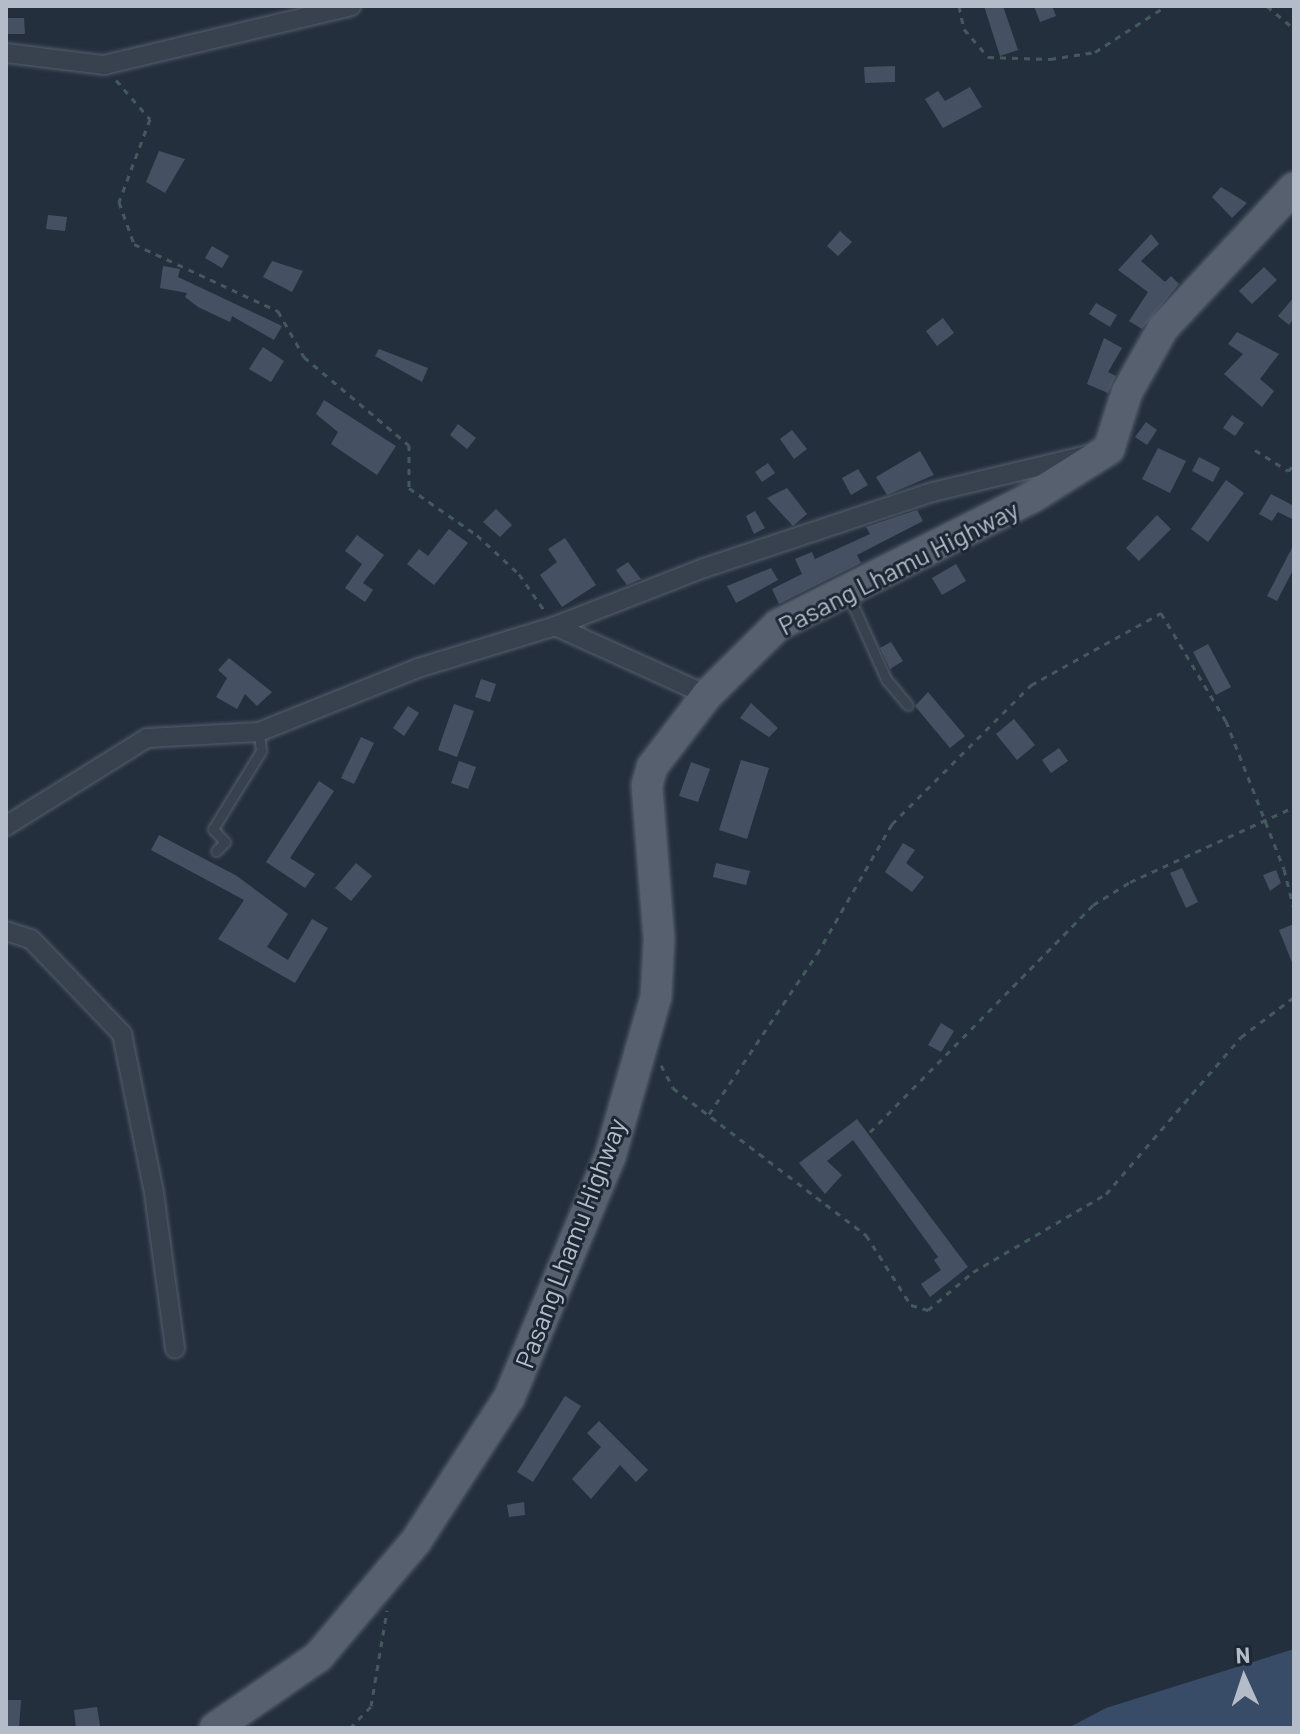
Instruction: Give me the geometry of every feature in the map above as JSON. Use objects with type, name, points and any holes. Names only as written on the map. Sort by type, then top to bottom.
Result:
[{"type":"main road","points":[[1109,449],[1127,392],[1163,328],[1294,188]]},
{"type":"main road","name":"Pasang Lhamu Highway","points":[[215,1728],[233,1720],[318,1657],[416,1541],[509,1398],[610,1157],[656,997],[659,939],[647,785],[652,767],[707,695],[778,625],[1031,498],[1109,449]]},
{"type":"street","points":[[6,53],[104,65],[351,6]]},
{"type":"street","points":[[6,826],[147,738],[259,732],[418,668],[555,626],[704,568],[933,492],[1109,449]]},
{"type":"street","points":[[555,626],[707,695]]},
{"type":"street","points":[[6,931],[31,939],[122,1034],[154,1193],[175,1349]]},
{"type":"lane","points":[[846,591],[886,679],[908,705]]},
{"type":"lane","points":[[216,851],[225,842],[213,829],[261,751],[259,732]]},
{"type":"path","points":[[959,6],[964,29],[988,57],[1050,59],[1095,52],[1166,6]]},
{"type":"path","points":[[1267,6],[1294,29]]},
{"type":"path","points":[[104,65],[150,119],[119,202],[134,244],[278,311],[304,357],[409,445],[409,488],[477,535],[519,574],[555,626]]},
{"type":"path","points":[[1255,450],[1288,471],[1294,465]]},
{"type":"path","points":[[709,1114],[817,954],[892,824],[1031,685],[1161,613],[1226,721],[1294,909]]},
{"type":"path","points":[[870,1132],[1093,905],[1262,817],[1294,807]]},
{"type":"path","points":[[640,1047],[661,1065],[673,1088],[866,1235],[911,1305],[928,1310],[973,1272],[1106,1194],[1241,1037],[1294,997]]},
{"type":"path","points":[[350,1728],[371,1706],[388,1604]]},
{"type":"water","points":[[1294,1649],[1294,1728],[1068,1728],[1106,1708]]},
{"type":"building","points":[[984,6],[1003,6],[1018,50],[1000,56]]},
{"type":"building","points":[[1034,6],[1052,6],[1056,16],[1040,22]]},
{"type":"building","points":[[6,18],[24,18],[25,34],[6,34]]},
{"type":"building","points":[[895,66],[895,82],[865,83],[864,67]]},
{"type":"building","points":[[970,87],[982,107],[943,128],[925,99],[938,91],[945,101]]},
{"type":"building","points":[[159,151],[185,159],[165,193],[146,182]]},
{"type":"building","points":[[1221,187],[1247,203],[1232,218],[1212,197]]},
{"type":"building","points":[[48,215],[67,217],[65,231],[46,229]]},
{"type":"building","points":[[840,231],[852,242],[838,256],[827,246]]},
{"type":"building","points":[[1151,234],[1159,244],[1141,261],[1165,282],[1171,276],[1179,284],[1142,329],[1129,321],[1148,292],[1118,270]]},
{"type":"building","points":[[212,246],[229,256],[222,268],[205,258]]},
{"type":"building","points":[[272,261],[303,271],[292,292],[263,277]]},
{"type":"building","points":[[163,266],[180,269],[178,277],[282,326],[274,340],[232,316],[230,322],[198,307],[185,297],[187,293],[160,288]]},
{"type":"building","points":[[1264,267],[1277,280],[1252,304],[1239,291]]},
{"type":"building","points":[[1294,297],[1294,318],[1289,325],[1278,316]]},
{"type":"building","points":[[1096,303],[1117,315],[1110,327],[1089,314]]},
{"type":"building","points":[[943,318],[954,333],[937,346],[926,331]]},
{"type":"building","points":[[1237,332],[1279,354],[1260,379],[1274,391],[1262,407],[1224,374],[1243,354],[1228,344]]},
{"type":"building","points":[[1104,338],[1122,348],[1108,372],[1116,376],[1108,393],[1087,384]]},
{"type":"building","points":[[263,347],[284,361],[271,382],[249,369]]},
{"type":"building","points":[[379,349],[428,368],[422,382],[375,356]]},
{"type":"building","points":[[324,400],[396,446],[377,475],[331,444],[338,432],[316,414]]},
{"type":"building","points":[[1232,415],[1244,423],[1235,436],[1223,428]]},
{"type":"building","points":[[1146,422],[1157,430],[1147,445],[1135,437]]},
{"type":"building","points":[[458,424],[476,438],[467,449],[450,435]]},
{"type":"building","points":[[792,430],[807,449],[794,459],[780,439]]},
{"type":"building","points":[[1158,448],[1186,461],[1170,493],[1142,479]]},
{"type":"building","points":[[920,451],[934,475],[887,495],[876,477]]},
{"type":"building","points":[[1199,457],[1220,468],[1213,482],[1192,471]]},
{"type":"building","points":[[768,463],[775,473],[762,482],[755,472]]},
{"type":"building","points":[[858,469],[868,485],[851,495],[842,478]]},
{"type":"building","points":[[1226,480],[1244,493],[1208,542],[1191,529]]},
{"type":"building","points":[[787,488],[807,514],[793,526],[767,498]]},
{"type":"building","points":[[1271,494],[1294,506],[1294,520],[1278,512],[1272,521],[1259,514]]},
{"type":"building","points":[[496,509],[512,525],[500,537],[483,522]]},
{"type":"building","points":[[917,510],[923,521],[857,555],[861,563],[779,604],[772,589],[802,574],[795,559],[812,552],[815,559],[870,534],[866,527]]},
{"type":"building","points":[[755,511],[765,528],[754,534],[746,516]]},
{"type":"building","points":[[1157,515],[1171,529],[1139,561],[1126,548]]},
{"type":"building","points":[[449,529],[468,543],[434,585],[407,564],[419,549],[428,556]]},
{"type":"building","points":[[357,535],[384,555],[363,583],[373,590],[365,602],[345,588],[362,564],[345,551]]},
{"type":"building","points":[[565,538],[596,585],[562,607],[540,575],[557,562],[548,549]]},
{"type":"building","points":[[1294,544],[1294,568],[1277,601],[1267,596]]},
{"type":"building","points":[[628,562],[641,579],[627,585],[616,570]]},
{"type":"building","points":[[956,564],[966,581],[942,595],[932,578]]},
{"type":"building","points":[[771,568],[778,580],[736,603],[727,586]]},
{"type":"building","points":[[891,642],[903,661],[890,669],[880,648]]},
{"type":"building","points":[[1208,644],[1231,687],[1216,695],[1193,652]]},
{"type":"building","points":[[229,658],[272,692],[257,706],[245,694],[237,709],[216,697],[227,678],[218,670]]},
{"type":"building","points":[[481,679],[496,684],[490,702],[475,697]]},
{"type":"building","points":[[928,692],[965,736],[950,748],[915,706]]},
{"type":"building","points":[[751,703],[778,728],[769,737],[740,718]]},
{"type":"building","points":[[454,704],[474,711],[457,757],[438,750]]},
{"type":"building","points":[[408,706],[419,713],[404,736],[393,728]]},
{"type":"building","points":[[1014,719],[1035,745],[1017,760],[996,734]]},
{"type":"building","points":[[361,737],[374,743],[354,784],[341,778]]},
{"type":"building","points":[[1059,748],[1068,761],[1051,773],[1042,760]]},
{"type":"building","points":[[741,760],[769,768],[747,839],[719,830]]},
{"type":"building","points":[[459,761],[476,767],[468,789],[451,783]]},
{"type":"building","points":[[691,762],[710,769],[698,802],[679,796]]},
{"type":"building","points":[[319,781],[334,791],[290,858],[315,874],[305,888],[266,862]]},
{"type":"building","points":[[159,835],[237,876],[288,914],[267,947],[288,960],[312,919],[328,928],[295,983],[218,939],[244,900],[151,850]]},
{"type":"building","points":[[903,843],[915,850],[906,863],[924,877],[912,892],[885,872]]},
{"type":"building","points":[[356,863],[372,876],[351,901],[335,888]]},
{"type":"building","points":[[716,863],[750,871],[746,885],[713,877]]},
{"type":"building","points":[[1182,868],[1198,902],[1186,908],[1170,873]]},
{"type":"building","points":[[1276,870],[1281,883],[1270,891],[1263,875]]},
{"type":"building","points":[[1294,924],[1294,965],[1293,965],[1279,930]]},
{"type":"building","points":[[941,1023],[954,1031],[941,1052],[928,1045]]},
{"type":"building","points":[[857,1119],[968,1267],[930,1297],[921,1284],[941,1270],[934,1260],[938,1257],[853,1140],[827,1161],[842,1175],[825,1194],[799,1163]]},
{"type":"building","points":[[565,1396],[581,1406],[533,1482],[517,1472]]},
{"type":"building","points":[[599,1421],[648,1470],[636,1482],[620,1465],[591,1499],[572,1479],[601,1447],[587,1433]]},
{"type":"building","points":[[524,1502],[525,1515],[509,1517],[507,1505]]},
{"type":"building","points":[[6,1700],[21,1700],[19,1728],[6,1728]]},
{"type":"building","points":[[97,1707],[100,1726],[76,1728],[74,1710]]}]
